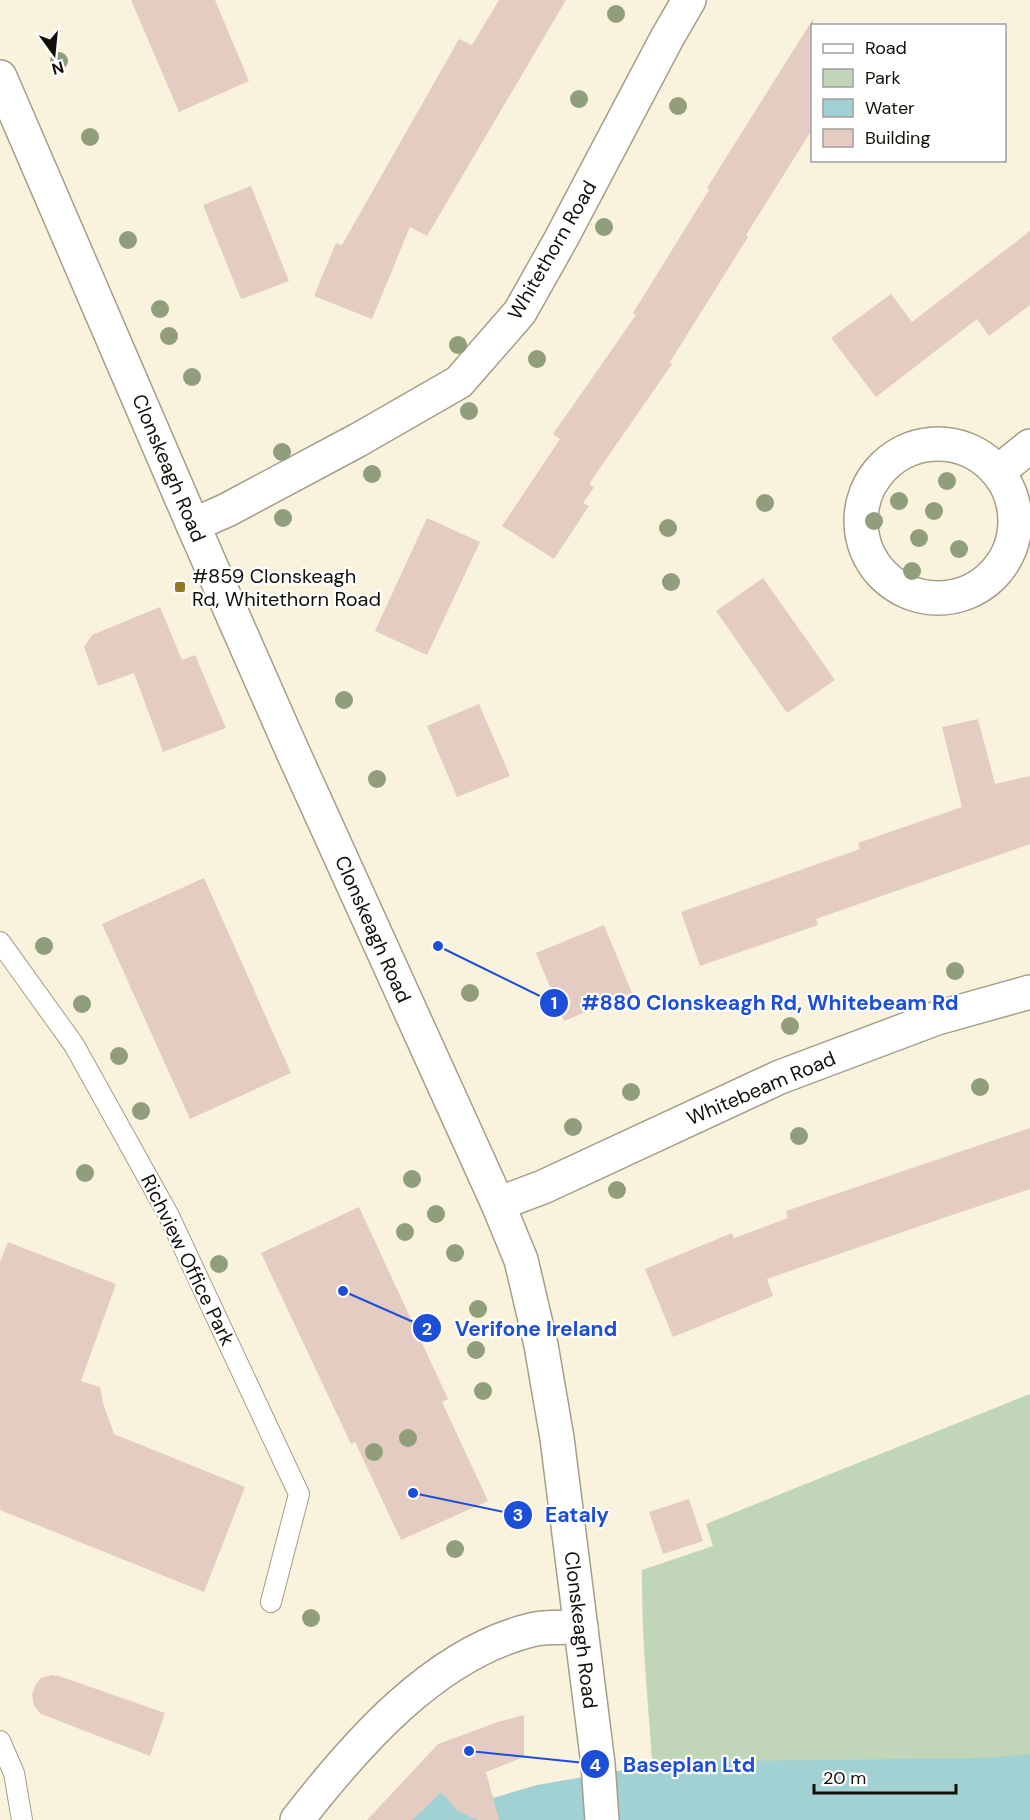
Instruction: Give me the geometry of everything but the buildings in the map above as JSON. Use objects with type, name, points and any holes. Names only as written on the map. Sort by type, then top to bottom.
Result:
[{"type":"street","name":"Whitethorn Road","points":[[193,525],[307,467],[459,382],[520,312],[689,0]]},
{"type":"street","name":"Clonskeagh Road","points":[[0,77],[193,525],[498,1204],[521,1260],[541,1346],[556,1438],[598,1764],[602,1820]]},
{"type":"street","points":[[926,443],[966,447],[999,471],[1016,506],[1012,550],[984,586],[941,601],[892,586],[878,574],[861,538],[863,495],[886,461],[926,443]]},
{"type":"street","points":[[999,471],[1030,446]]},
{"type":"street","name":"Whitebeam Road","points":[[498,1204],[543,1187],[780,1077],[937,1018],[1030,992]]},
{"type":"street","points":[[297,1820],[322,1787],[398,1705],[444,1670],[494,1643],[532,1630],[581,1628]]},
{"type":"lane","name":"Richview Office Park","points":[[0,942],[74,1045],[168,1214],[299,1494],[271,1602]]},
{"type":"lane","points":[[0,1741],[14,1773],[22,1820]]},
{"type":"green space","points":[[1030,1394],[1030,1820],[656,1820],[645,1664],[642,1570],[713,1546],[706,1524]]},
{"type":"water","points":[[1030,1754],[1030,1820],[400,1820],[392,1795],[402,1783],[419,1813],[441,1792],[471,1817],[478,1819],[494,1805],[493,1798],[537,1785],[670,1762],[987,1758]]},
{"type":"place","name":"#859 Clonskeagh Rd, Whitethorn Road","points":[[180,587]]},
{"type":"place","name":"#880 Clonskeagh Rd, Whitebeam Rd","points":[[438,946]]},
{"type":"place","name":"Verifone Ireland","points":[[343,1291]]},
{"type":"place","name":"Eataly","points":[[413,1493]]},
{"type":"place","name":"Baseplan Ltd","points":[[469,1751]]}]
